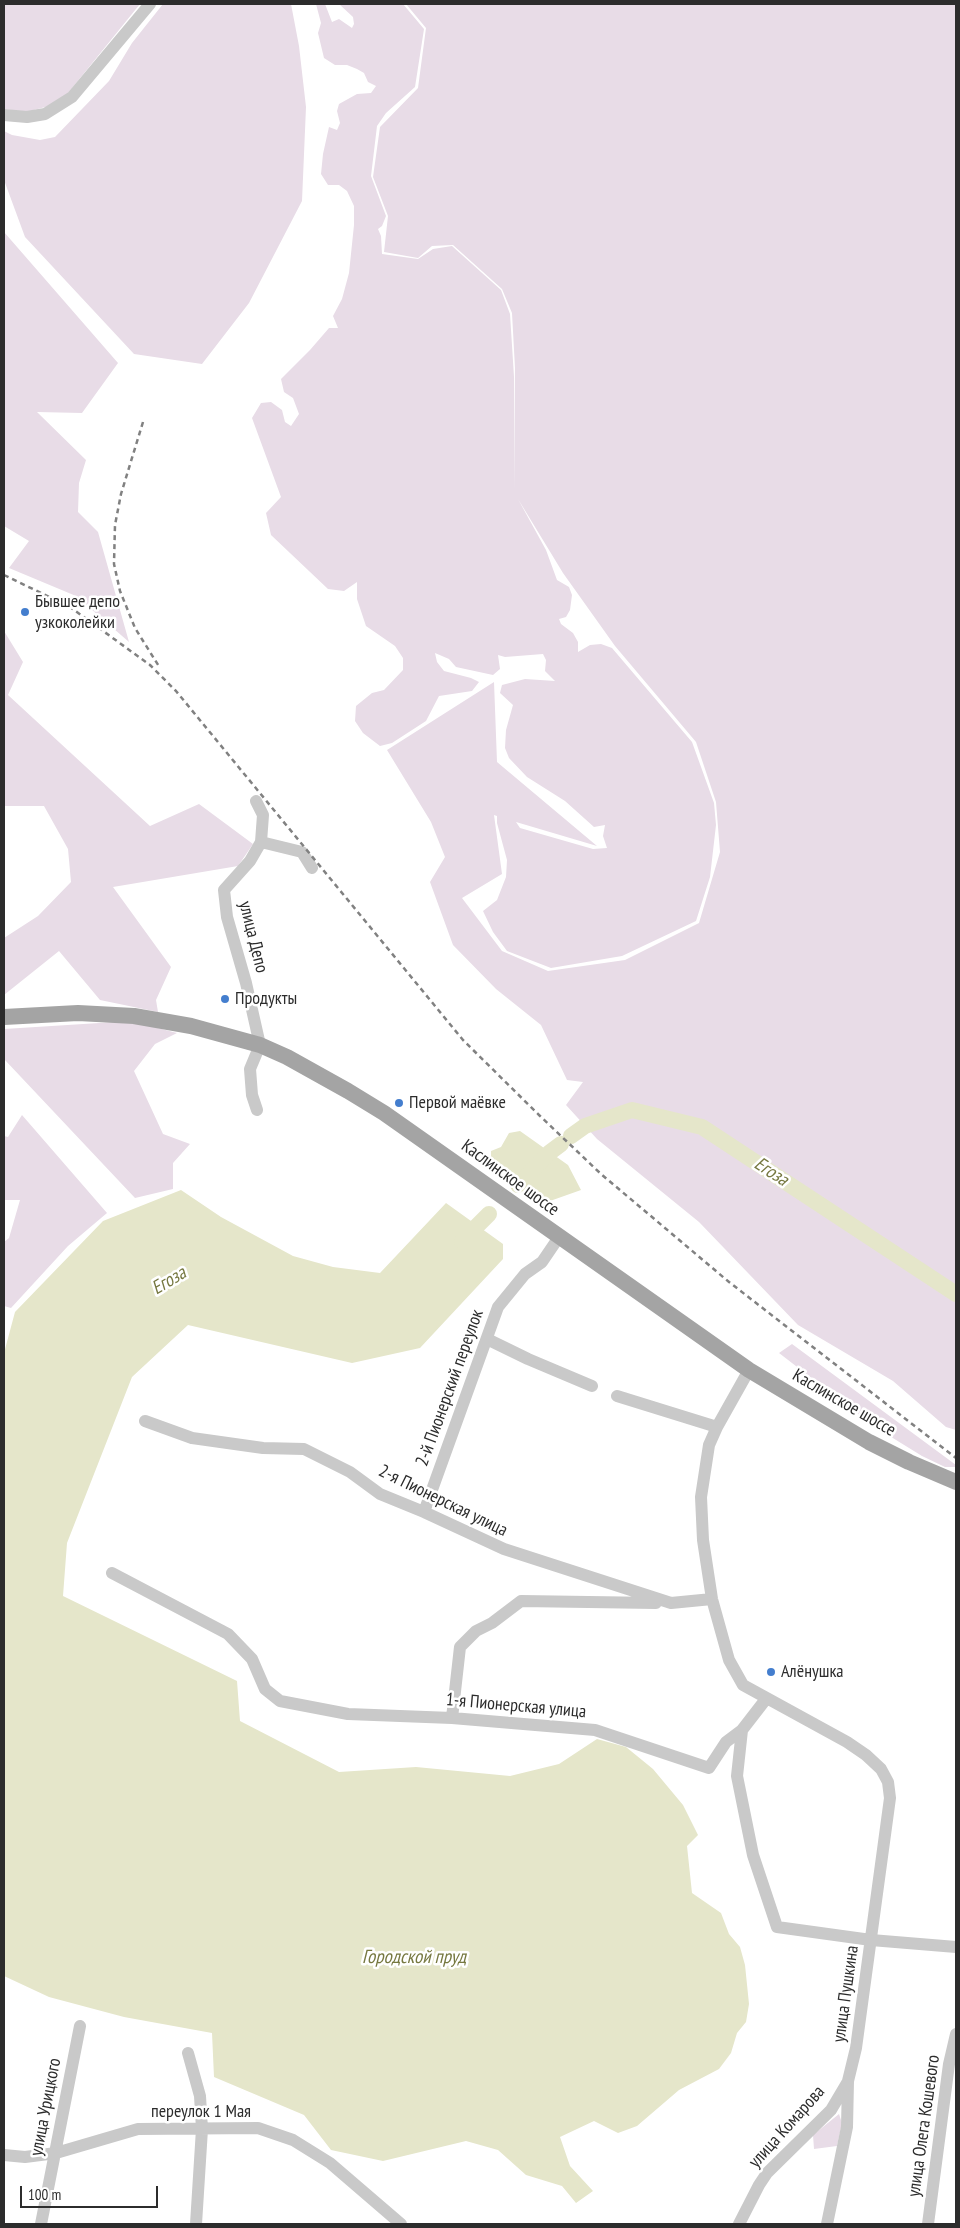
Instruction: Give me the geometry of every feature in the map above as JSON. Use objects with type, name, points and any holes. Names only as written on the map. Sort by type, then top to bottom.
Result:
[{"type":"main road","name":"Каслинское шоссе","points":[[4,1017],[78,1014],[134,1016],[192,1026],[260,1046],[311,1069],[384,1113],[749,1370],[868,1442],[956,1482]]},
{"type":"street","points":[[4,115],[27,117],[45,114],[72,97],[150,4]]},
{"type":"street","name":"улица Депо","points":[[256,801],[263,815],[261,842],[250,861],[224,890],[227,917],[246,983],[260,1046]]},
{"type":"street","points":[[261,842],[302,852],[312,868]]},
{"type":"street","points":[[257,1110],[252,1095],[250,1069],[260,1046]]},
{"type":"street","name":"2-й Пионерский переулок","points":[[424,1512],[498,1307],[525,1274],[542,1262],[559,1238]]},
{"type":"street","points":[[487,1339],[528,1359],[592,1386]]},
{"type":"street","points":[[749,1370],[709,1445],[701,1497],[703,1540],[712,1599],[729,1660],[743,1685],[766,1699],[742,1730],[737,1776],[753,1855],[777,1926],[871,1940],[956,1947]]},
{"type":"street","points":[[617,1396],[717,1427]]},
{"type":"street","name":"2-я Пионерская улица","points":[[145,1421],[192,1438],[263,1448],[304,1449],[350,1472],[380,1494],[424,1512],[504,1550],[670,1603]]},
{"type":"street","name":"1-я Пионерская улица","points":[[112,1573],[228,1634],[252,1659],[265,1689],[280,1701],[348,1714],[452,1718],[595,1730],[709,1768],[726,1742],[742,1730]]},
{"type":"street","name":"2-я Пионерская улица","points":[[452,1718],[460,1647],[476,1631],[492,1623],[521,1601],[670,1603],[712,1599]]},
{"type":"street","name":"улица Пушкина","points":[[766,1699],[847,1742],[866,1755],[881,1769],[888,1782],[890,1798],[890,1812],[856,2048],[848,2081],[847,2127],[827,2224]]},
{"type":"street","name":"улица Урицкого","points":[[41,2224],[80,2026]]},
{"type":"street","name":"улица Олега Кошевого","points":[[928,2224],[949,2064],[956,2034]]},
{"type":"street","points":[[188,2053],[200,2096],[202,2129],[196,2224]]},
{"type":"street","name":"улица Комарова","points":[[739,2224],[759,2184],[767,2173],[831,2110],[848,2081]]},
{"type":"street","name":"переулок 1 Мая","points":[[4,2155],[25,2157],[56,2153],[138,2129],[258,2128],[293,2140],[330,2163],[399,2224]]},
{"type":"shaded area","points":[[4,4],[140,4],[68,93],[53,105],[26,112],[4,109]]},
{"type":"shaded area","points":[[163,4],[291,4],[299,46],[306,107],[302,201],[249,303],[202,364],[134,354],[25,237],[4,180],[4,131],[12,135],[40,140],[55,137],[109,81],[132,43]]},
{"type":"shaded area","points":[[316,4],[325,4],[332,22],[339,19],[352,28],[354,24],[353,17],[339,4],[403,4],[424,29],[415,87],[386,113],[377,126],[371,176],[386,216],[382,226],[378,229],[381,236],[382,254],[418,259],[433,249],[452,246],[501,290],[510,314],[514,377],[514,492],[515,368],[512,313],[502,289],[453,245],[432,246],[418,258],[384,252],[388,216],[373,177],[380,127],[418,88],[426,28],[406,4],[956,4],[956,1430],[946,1427],[893,1381],[798,1325],[699,1222],[597,1139],[566,1105],[583,1082],[567,1080],[541,1025],[496,989],[453,945],[430,882],[445,857],[431,822],[387,750],[494,682],[497,762],[597,846],[516,822],[520,828],[593,849],[607,848],[603,836],[605,825],[594,827],[565,801],[527,777],[509,758],[505,748],[506,730],[513,705],[500,693],[502,685],[525,679],[555,681],[545,671],[546,660],[543,654],[505,657],[498,655],[500,669],[493,675],[456,667],[449,659],[435,653],[437,662],[444,671],[479,682],[472,691],[439,696],[426,721],[392,743],[380,746],[363,733],[355,721],[356,706],[372,693],[384,690],[403,670],[403,658],[395,646],[366,626],[357,599],[357,582],[344,591],[328,589],[271,535],[266,513],[281,497],[252,418],[261,403],[271,402],[282,410],[285,422],[291,426],[299,414],[293,398],[284,392],[281,379],[329,328],[338,328],[333,316],[342,299],[349,273],[354,206],[347,191],[339,185],[328,185],[321,174],[323,154],[329,127],[337,130],[340,123],[337,111],[339,104],[357,94],[371,93],[376,86],[368,82],[364,73],[357,69],[347,65],[335,65],[324,58],[318,33],[321,23]],"holes":[[[518,499],[563,573],[615,646],[696,742],[716,802],[720,852],[699,923],[625,960],[548,971],[502,951],[462,898],[502,874],[494,815],[497,816],[497,823],[507,860],[506,877],[497,900],[483,911],[493,932],[507,951],[551,968],[622,956],[696,921],[710,877],[716,825],[714,803],[692,742],[612,648],[601,644],[590,645],[578,652],[578,642],[573,633],[561,624],[559,619],[566,617],[570,610],[572,595],[569,587],[557,580],[546,550]]]},
{"type":"shaded area","points":[[4,232],[118,363],[82,413],[37,412],[86,460],[79,483],[78,512],[98,532],[129,642],[76,596],[9,568],[29,541],[4,526]]},
{"type":"shaded area","points":[[4,631],[23,662],[8,695],[150,826],[199,804],[253,844],[238,866],[113,887],[171,967],[156,1000],[158,1012],[100,1000],[59,951],[4,995],[4,938],[38,916],[71,882],[68,849],[44,806],[4,806]]},
{"type":"shaded area","points":[[131,1021],[177,1033],[155,1044],[134,1071],[163,1134],[190,1144],[173,1163],[173,1189],[135,1198],[4,1059],[4,1029]]},
{"type":"shaded area","points":[[22,1115],[107,1213],[68,1246],[11,1308],[4,1306],[4,1242],[9,1238],[20,1200],[4,1200],[4,1136],[8,1137]]},
{"type":"shaded area","points":[[792,1344],[956,1465],[956,1467],[945,1467],[922,1456],[875,1427],[779,1353]]},
{"type":"shaded area","points":[[839,2114],[842,2123],[837,2146],[814,2149],[813,2135]]},
{"type":"water","points":[[520,1131],[568,1165],[581,1190],[550,1201],[535,1193],[491,1158],[491,1151],[501,1147],[509,1133]]},
{"type":"water","name":"Городской пруд","points":[[181,1190],[221,1217],[293,1256],[333,1267],[380,1273],[446,1203],[503,1244],[503,1259],[420,1348],[352,1363],[188,1325],[132,1377],[67,1543],[63,1596],[237,1681],[240,1721],[339,1772],[416,1767],[510,1776],[559,1764],[597,1739],[626,1747],[653,1769],[683,1805],[698,1835],[687,1846],[692,1893],[721,1913],[729,1934],[740,1947],[745,1965],[749,2004],[746,2022],[737,2033],[731,2053],[719,2069],[679,2090],[637,2126],[618,2133],[594,2121],[560,2137],[570,2166],[593,2191],[576,2203],[562,2186],[526,2175],[498,2150],[466,2141],[383,2161],[331,2150],[304,2115],[214,2077],[212,2033],[124,2017],[49,1997],[4,1976],[4,1353],[15,1312],[103,1221]]},
{"type":"waterway","name":"Егоза","points":[[571,1136],[585,1126],[632,1110],[702,1127],[956,1294]]},
{"type":"waterway","name":"Егоза","points":[[518,1185],[549,1153],[561,1144]]},
{"type":"waterway","name":"Егоза","points":[[462,1241],[489,1214]]},
{"type":"railway","points":[[143,422],[121,494],[115,525],[114,564],[120,591],[135,628],[160,668]]},
{"type":"railway","points":[[4,575],[70,607],[150,665],[176,691],[463,1040],[540,1116],[601,1174],[729,1282],[956,1458]]},
{"type":"place","name":"Бывшее депо узкоколейки","points":[[25,612]]},
{"type":"place","name":"Продукты","points":[[225,999]]},
{"type":"place","name":"Первой маёвке","points":[[399,1103]]},
{"type":"place","name":"Алёнушка","points":[[771,1672]]}]
